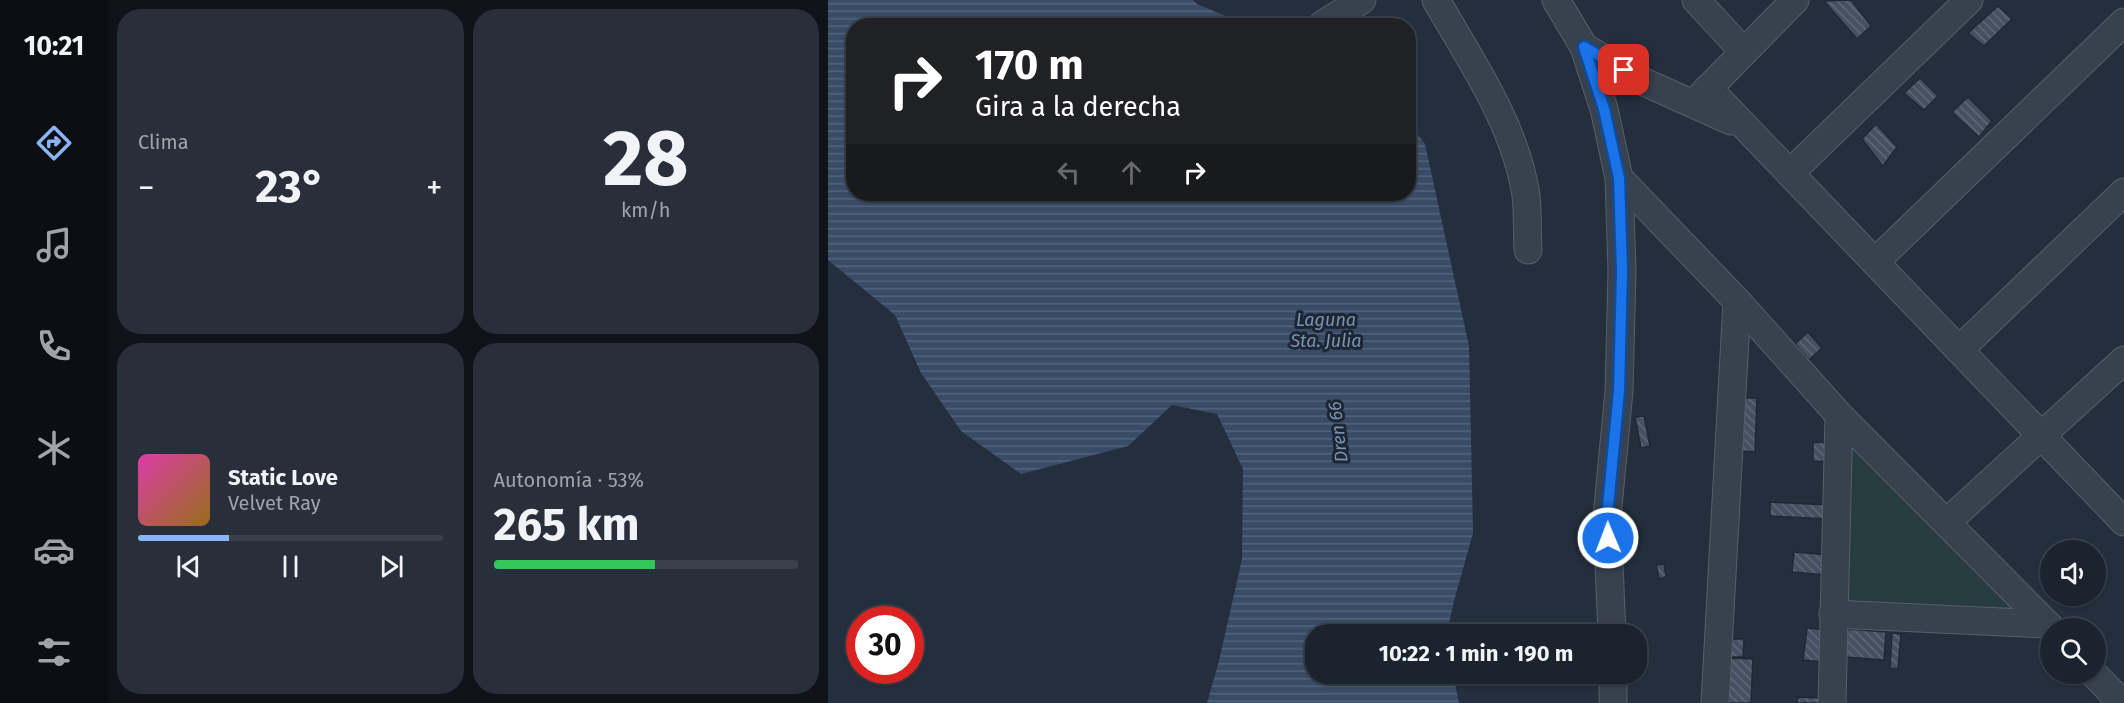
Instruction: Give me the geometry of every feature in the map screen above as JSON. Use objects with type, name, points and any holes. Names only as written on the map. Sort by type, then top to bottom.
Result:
[{"type":"street","points":[[1333,18],[1362,0]]},
{"type":"street","points":[[1436,0],[1478,73],[1512,143],[1526,197],[1528,250]]},
{"type":"street","points":[[1556,0],[1584,47],[1604,109],[1619,178],[1622,271],[1619,391],[1607,517],[1612,624]]},
{"type":"street","points":[[1696,0],[1743,51]]},
{"type":"street","points":[[1700,96],[1795,0]]},
{"type":"street","points":[[1790,173],[1969,0]]},
{"type":"street","points":[[1875,262],[2124,22]]},
{"type":"street","points":[[1584,47],[1644,82],[1700,96],[1747,128],[2124,522]]},
{"type":"street","points":[[1619,178],[1737,301],[1839,415],[2041,618]]},
{"type":"street","points":[[1959,350],[2124,192]]},
{"type":"street","points":[[1715,703],[1737,301]]},
{"type":"street","points":[[1947,522],[2124,360]]},
{"type":"street","points":[[1832,703],[1839,415]]},
{"type":"street","points":[[1833,614],[2040,626]]},
{"type":"street","points":[[1613,684],[1614,703]]},
{"type":"street","points":[[2104,684],[2122,703]]},
{"type":"green space","points":[[1846,431],[2029,616],[1840,608]]},
{"type":"water","name":"Laguna Sta. Julia","points":[[828,0],[1193,0],[1197,4],[1230,18],[846,18],[846,201],[1416,201],[1416,132],[1425,144],[1469,346],[1473,533],[1449,624],[1305,624],[1305,684],[1455,684],[1459,703],[1207,703],[1242,559],[1243,469],[1217,414],[1172,405],[1128,446],[1021,474],[961,431],[921,373],[895,315],[828,260]]},
{"type":"building","points":[[1851,0],[1871,26],[1857,39],[1824,1]]},
{"type":"building","points":[[1998,6],[2012,19],[1984,46],[1968,33]]},
{"type":"building","points":[[1920,78],[1938,96],[1924,110],[1904,93]]},
{"type":"building","points":[[1968,97],[1992,121],[1979,137],[1952,112]]},
{"type":"building","points":[[1876,124],[1897,147],[1883,166],[1862,139]]},
{"type":"building","points":[[1808,332],[1822,348],[1809,360],[1795,344]]},
{"type":"building","points":[[1745,398],[1757,398],[1755,452],[1742,451]]},
{"type":"building","points":[[1644,416],[1650,446],[1641,448],[1635,417]]},
{"type":"building","points":[[1813,442],[1834,443],[1833,462],[1813,461]]},
{"type":"building","points":[[1770,502],[1830,505],[1829,519],[1770,516]]},
{"type":"building","points":[[1794,552],[1829,555],[1827,575],[1792,572]]},
{"type":"building","points":[[1664,564],[1666,577],[1659,579],[1656,565]]},
{"type":"building","points":[[1807,628],[1826,630],[1822,662],[1803,660]]},
{"type":"building","points":[[1848,629],[1886,632],[1884,660],[1845,657]]},
{"type":"building","points":[[1892,633],[1901,634],[1898,669],[1890,668]]},
{"type":"building","points":[[1732,639],[1744,639],[1743,657],[1731,657]]},
{"type":"building","points":[[1730,658],[1753,659],[1751,703],[1729,703]]},
{"type":"building","points":[[1798,697],[1821,698],[1821,703],[1797,703]]},
{"type":"route","points":[[1608,538],[1607,517],[1619,391],[1622,271],[1619,178],[1604,109],[1584,47],[1624,70]]},
{"type":"water label","name":"Dren 66","points":[[1338,432]]}]
